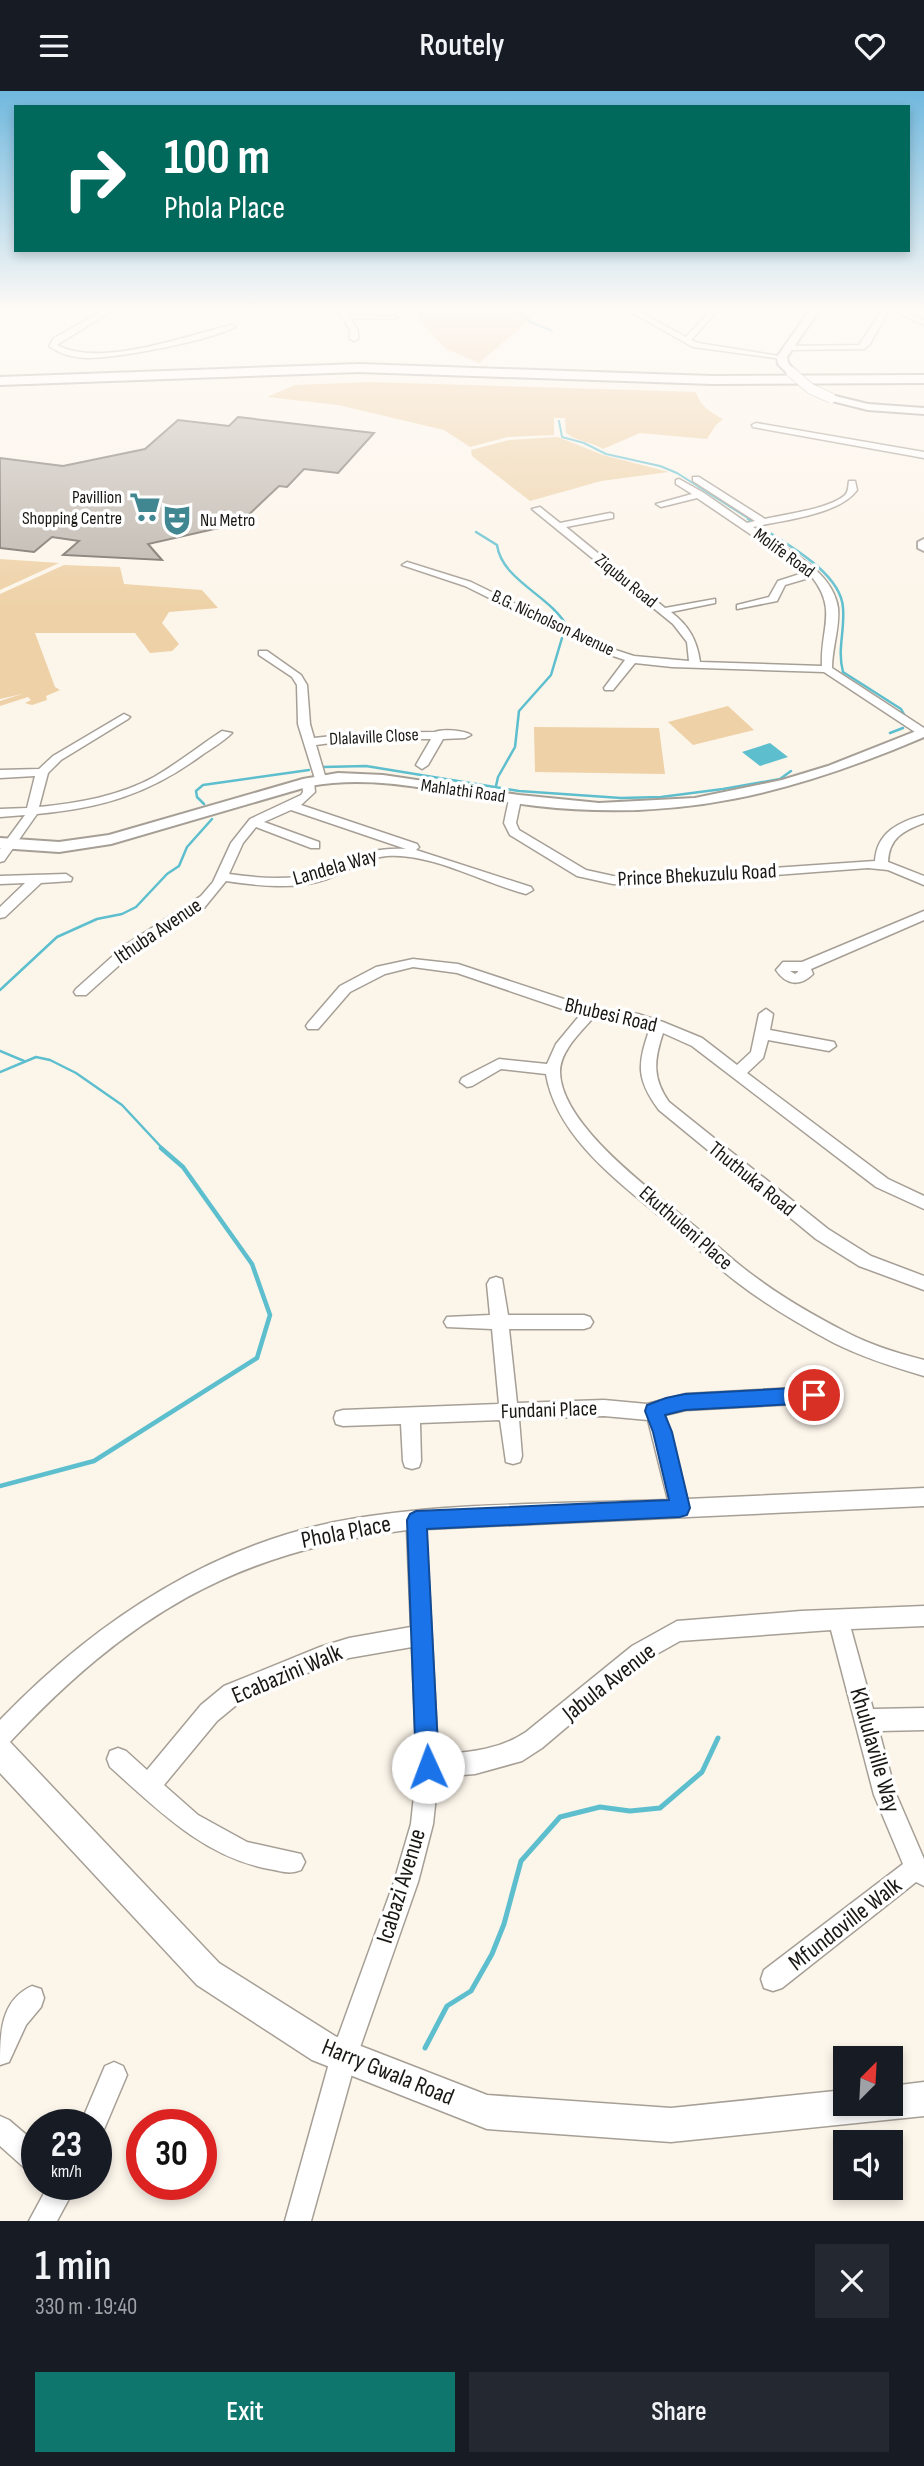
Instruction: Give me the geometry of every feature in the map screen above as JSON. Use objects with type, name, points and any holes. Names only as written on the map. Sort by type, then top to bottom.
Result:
[{"type":"main road","name":"Harry Gwala Road","points":[[0,1752],[208,1974],[324,2048],[487,2112],[671,2126],[833,2109]]},
{"type":"main road","name":"Harry Gwala Road","points":[[903,2101],[924,2099]]},
{"type":"street","points":[[902,409],[924,411]]},
{"type":"street","points":[[756,425],[924,455]]},
{"type":"street","points":[[696,479],[762,523]]},
{"type":"street","name":"Molife Road","points":[[679,482],[814,573],[828,589],[833,601],[827,670]]},
{"type":"street","points":[[748,526],[841,502],[853,490],[852,483]]},
{"type":"street","points":[[661,504],[701,495]]},
{"type":"street","name":"Ziqubu Road","points":[[537,509],[664,611],[690,638],[695,665]]},
{"type":"street","points":[[559,526],[610,516]]},
{"type":"street","points":[[924,542],[924,548]]},
{"type":"street","name":"B.G. Nicholson Avenue","points":[[407,565],[468,583],[602,649],[632,659],[695,665],[827,670]]},
{"type":"street","points":[[741,607],[773,599],[781,583],[814,573]]},
{"type":"street","points":[[664,611],[710,601]]},
{"type":"street","points":[[263,653],[296,675],[302,685],[304,724],[314,780]]},
{"type":"street","points":[[609,688],[632,659]]},
{"type":"street","points":[[827,670],[923,732]]},
{"type":"street","points":[[0,858],[5,843],[33,811],[42,772],[57,758],[124,717]]},
{"type":"street","name":"Mahlathi Road","points":[[5,843],[59,847],[111,839],[314,780],[340,776],[375,777],[515,799],[615,807],[706,802],[757,793],[799,781],[923,732]]},
{"type":"street","points":[[0,813],[33,811],[133,790],[155,781],[226,733]]},
{"type":"street","name":"Dlalaville Close","points":[[308,742],[349,736],[392,737],[440,733],[465,735]]},
{"type":"street","name":"Dlalaville Close","points":[[422,765],[440,733]]},
{"type":"street","points":[[0,773],[42,772]]},
{"type":"street","name":"Ithuba Avenue","points":[[81,992],[132,946],[204,901],[222,877],[239,839],[254,822],[266,813],[308,795],[314,780]]},
{"type":"street","name":"Prince Bhekuzulu Road","points":[[515,799],[510,823],[514,832],[572,868],[601,879],[641,881],[881,865],[907,872],[924,881]]},
{"type":"street","points":[[289,805],[415,848],[434,860]]},
{"type":"street","points":[[881,865],[881,847],[890,834],[924,819]]},
{"type":"street","points":[[254,822],[315,845]]},
{"type":"street","name":"Landela Way","points":[[222,877],[298,881],[323,876],[361,857],[380,853],[408,853],[526,890]]},
{"type":"street","points":[[0,880],[66,879]]},
{"type":"street","points":[[0,914],[36,880]]},
{"type":"street","points":[[803,967],[924,915]]},
{"type":"street","name":"Bhubesi Road","points":[[313,1026],[340,994],[355,983],[381,970],[413,964],[446,966],[589,1013],[638,1019],[659,1025],[686,1036],[882,1182],[924,1203]]},
{"type":"street","points":[[467,1082],[499,1064],[553,1070],[559,1053],[589,1013]]},
{"type":"street","points":[[738,1073],[755,1059],[761,1046],[766,1014]]},
{"type":"street","name":"Thuthuka Road","points":[[659,1025],[646,1074],[651,1089],[664,1106],[822,1234],[865,1261],[924,1283]]},
{"type":"street","points":[[763,1034],[829,1045]]},
{"type":"street","name":"Ekuthuleni Place","points":[[553,1070],[555,1086],[562,1104],[577,1127],[601,1154],[751,1284],[842,1339],[888,1358],[924,1368]]},
{"type":"street","points":[[496,1284],[502,1322],[513,1456]]},
{"type":"street","points":[[453,1322],[584,1322]]},
{"type":"street","name":"Fundani Place","points":[[343,1418],[604,1408],[654,1411],[685,1402],[814,1395]]},
{"type":"street","points":[[654,1411],[663,1432],[680,1508]]},
{"type":"street","points":[[410,1417],[412,1461]]},
{"type":"street","name":"Phola Place","points":[[0,1736],[42,1692],[86,1652],[164,1596],[279,1545],[320,1534],[366,1524],[416,1520],[924,1497]]},
{"type":"street","name":"Icabazi Avenue","points":[[298,2221],[344,2056],[416,1850],[422,1824],[428,1767],[416,1520]]},
{"type":"street","name":"Jabula Avenue","points":[[428,1767],[475,1763],[514,1753],[534,1740],[639,1653],[677,1631],[924,1616]]},
{"type":"street","name":"Khululaville Way","points":[[839,1621],[885,1795],[920,1871]]},
{"type":"street","name":"Ecabazini Walk","points":[[148,1786],[209,1713],[232,1693],[349,1648],[422,1635]]},
{"type":"street","points":[[867,1720],[924,1719]]},
{"type":"street","points":[[118,1759],[190,1823],[244,1853],[293,1863]]},
{"type":"street","name":"Mfundoville Walk","points":[[773,1979],[920,1871]]},
{"type":"street","points":[[0,2053],[17,2016],[32,1998]]},
{"type":"street","points":[[100,2109],[114,2075]]},
{"type":"street","points":[[0,2129],[21,2148]]},
{"type":"street","points":[[43,2221],[54,2200]]},
{"type":"shaded area","points":[[357,409],[708,409],[723,419],[707,439],[640,433],[603,449],[566,433],[565,418],[554,418],[554,435],[508,437],[470,447],[444,430]]},
{"type":"shaded area","points":[[558,437],[603,455],[669,472],[601,481],[530,501],[472,456],[471,450],[509,440]]},
{"type":"shaded area","points":[[0,559],[59,563],[0,590]]},
{"type":"shaded area","points":[[64,565],[120,567],[124,584],[202,590],[218,608],[169,612],[162,623],[179,644],[172,651],[150,653],[135,633],[35,633],[55,687],[60,690],[46,696],[47,700],[32,705],[25,703],[31,700],[28,697],[0,706],[0,701],[22,694],[0,699],[0,594]]},
{"type":"shaded area","points":[[728,706],[754,730],[693,745],[668,722]]},
{"type":"shaded area","points":[[534,727],[659,728],[665,774],[535,772]]},
{"type":"water","points":[[770,743],[788,757],[760,766],[742,752]]},
{"type":"building","points":[[238,417],[374,433],[338,473],[304,469],[287,487],[279,486],[240,523],[228,522],[223,527],[148,544],[162,560],[63,555],[79,541],[52,537],[34,552],[0,548],[0,458],[63,466],[145,449],[178,420],[229,426]]},
{"type":"waterway","points":[[559,421],[562,437],[584,443],[606,454],[660,466],[677,473],[751,520]]},
{"type":"waterway","points":[[748,519],[806,557],[831,581],[840,594],[843,608],[843,672],[901,709],[905,716]]},
{"type":"waterway","points":[[476,532],[497,545],[508,569],[551,607],[568,628]]},
{"type":"waterway","points":[[496,786],[498,777],[515,747],[519,711],[551,675],[562,638]]},
{"type":"waterway","points":[[890,733],[903,728]]},
{"type":"waterway","points":[[323,767],[366,766],[519,791],[621,798],[661,797],[723,789],[780,779],[791,771]]},
{"type":"waterway","points":[[204,804],[197,797],[196,791],[203,785],[309,770]]},
{"type":"waterway","points":[[0,990],[57,937],[97,919],[122,914],[136,907],[167,874],[179,866],[187,847],[212,819]]},
{"type":"waterway","points":[[0,1051],[24,1061]]},
{"type":"waterway","points":[[0,1072],[36,1057],[50,1060],[76,1073],[122,1105],[163,1149]]},
{"type":"waterway","points":[[0,1486],[94,1461],[257,1358],[270,1315],[252,1264],[183,1167],[161,1148]]},
{"type":"waterway","points":[[425,2048],[447,2006],[471,1991],[492,1954],[504,1924],[521,1861],[560,1817],[600,1807],[630,1811],[660,1808],[702,1772],[718,1738]]},
{"type":"place","name":"Pavillion Shopping Centre","points":[[145,507]]},
{"type":"place","name":"Nu Metro","points":[[177,520]]},
{"type":"route","points":[[428,1767],[416,1520],[680,1508],[663,1432],[654,1411],[685,1402],[814,1395]]}]
